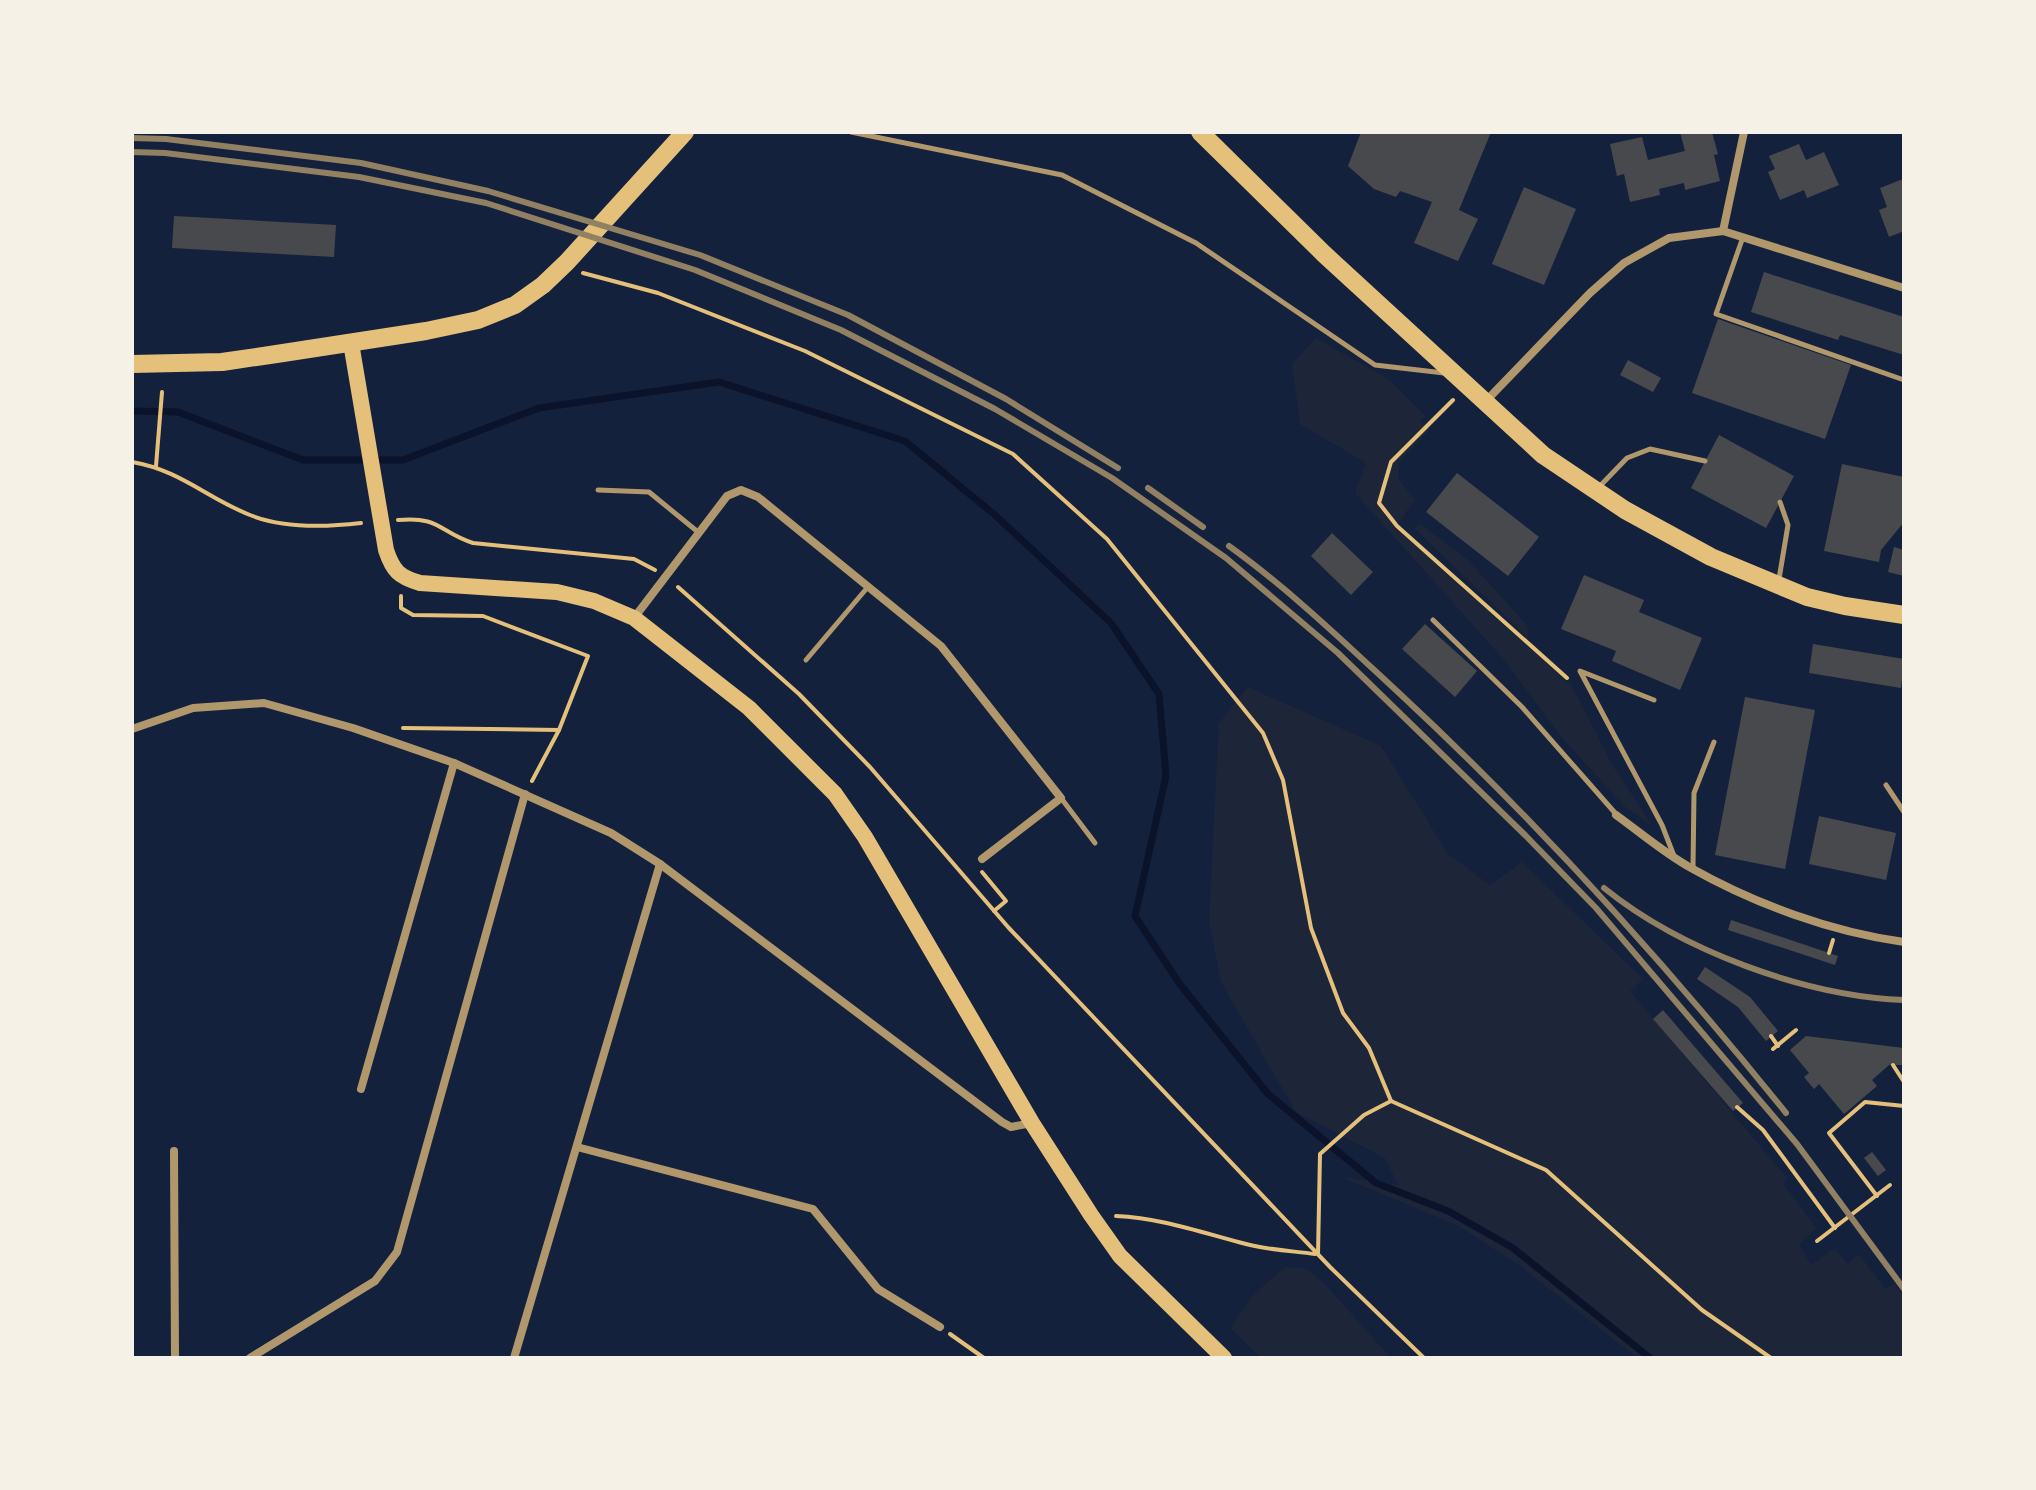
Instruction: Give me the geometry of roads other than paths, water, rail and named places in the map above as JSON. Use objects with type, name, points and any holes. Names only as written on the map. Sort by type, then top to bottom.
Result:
[{"type":"main road","points":[[132,364],[222,362],[351,343],[478,320],[515,305],[564,265],[685,132]]},
{"type":"main road","points":[[1201,133],[1483,404],[1543,455],[1625,510],[1711,557],[1807,597],[1904,615]]},
{"type":"main road","points":[[351,343],[391,567],[401,577],[420,583],[557,592],[594,601],[634,618],[749,708],[835,794],[907,908],[1032,1123],[1120,1256],[1224,1358]]},
{"type":"street","points":[[1723,231],[1744,132]]},
{"type":"street","points":[[1483,404],[1590,293],[1624,263],[1669,238],[1723,231],[1904,288]]},
{"type":"street","points":[[634,618],[727,496],[741,490],[758,497],[941,646],[1061,798],[982,859]]},
{"type":"street","points":[[132,729],[193,708],[264,703],[353,728],[454,763],[525,794],[611,833],[660,864],[1002,1122],[1011,1127],[1032,1123]]},
{"type":"street","points":[[361,1089],[454,763]]},
{"type":"street","points":[[250,1358],[375,1281],[397,1252],[525,794]]},
{"type":"street","points":[[1616,815],[1692,869],[1762,902],[1837,928],[1904,942]]},
{"type":"street","points":[[514,1358],[660,864]]},
{"type":"street","points":[[577,1147],[813,1209],[878,1289],[940,1327]]},
{"type":"street","points":[[174,1151],[175,1358]]},
{"type":"lane","points":[[851,132],[1062,175],[1196,243],[1375,365],[1451,373]]},
{"type":"lane","points":[[1743,236],[1716,314],[1904,380]]},
{"type":"lane","points":[[1596,491],[1627,458],[1650,449],[1705,461]]},
{"type":"lane","points":[[598,490],[649,492],[699,533]]},
{"type":"lane","points":[[1778,586],[1788,525],[1780,502]]},
{"type":"lane","points":[[806,660],[867,588]]},
{"type":"lane","points":[[1433,620],[1522,707],[1616,815]]},
{"type":"lane","points":[[1654,700],[1580,671],[1662,825],[1675,858]]},
{"type":"lane","points":[[1692,869],[1694,793],[1714,742]]},
{"type":"lane","points":[[1886,785],[1904,812]]},
{"type":"lane","points":[[1061,798],[1095,843]]},
{"type":"waterway","points":[[132,411],[178,412],[303,460],[403,460],[539,408],[719,382],[905,441],[995,515],[1111,623],[1159,694],[1166,776],[1135,916],[1179,983],[1268,1094],[1376,1183],[1448,1211],[1513,1248],[1650,1358]]},
{"type":"railway","points":[[132,138],[166,139],[361,163],[488,191],[700,255],[848,315],[1006,399],[1118,468]]},
{"type":"railway","points":[[132,152],[165,153],[359,177],[486,203],[695,270],[841,330],[995,409],[1112,478],[1226,558],[1338,653],[1526,836],[1596,908],[1797,1144],[1904,1289]]},
{"type":"railway","points":[[1148,488],[1203,527]]},
{"type":"railway","points":[[1229,546],[1274,580],[1337,636],[1502,793],[1648,949],[1786,1113]]},
{"type":"railway","points":[[1604,888],[1670,932],[1746,966],[1826,990],[1904,1000]]}]
